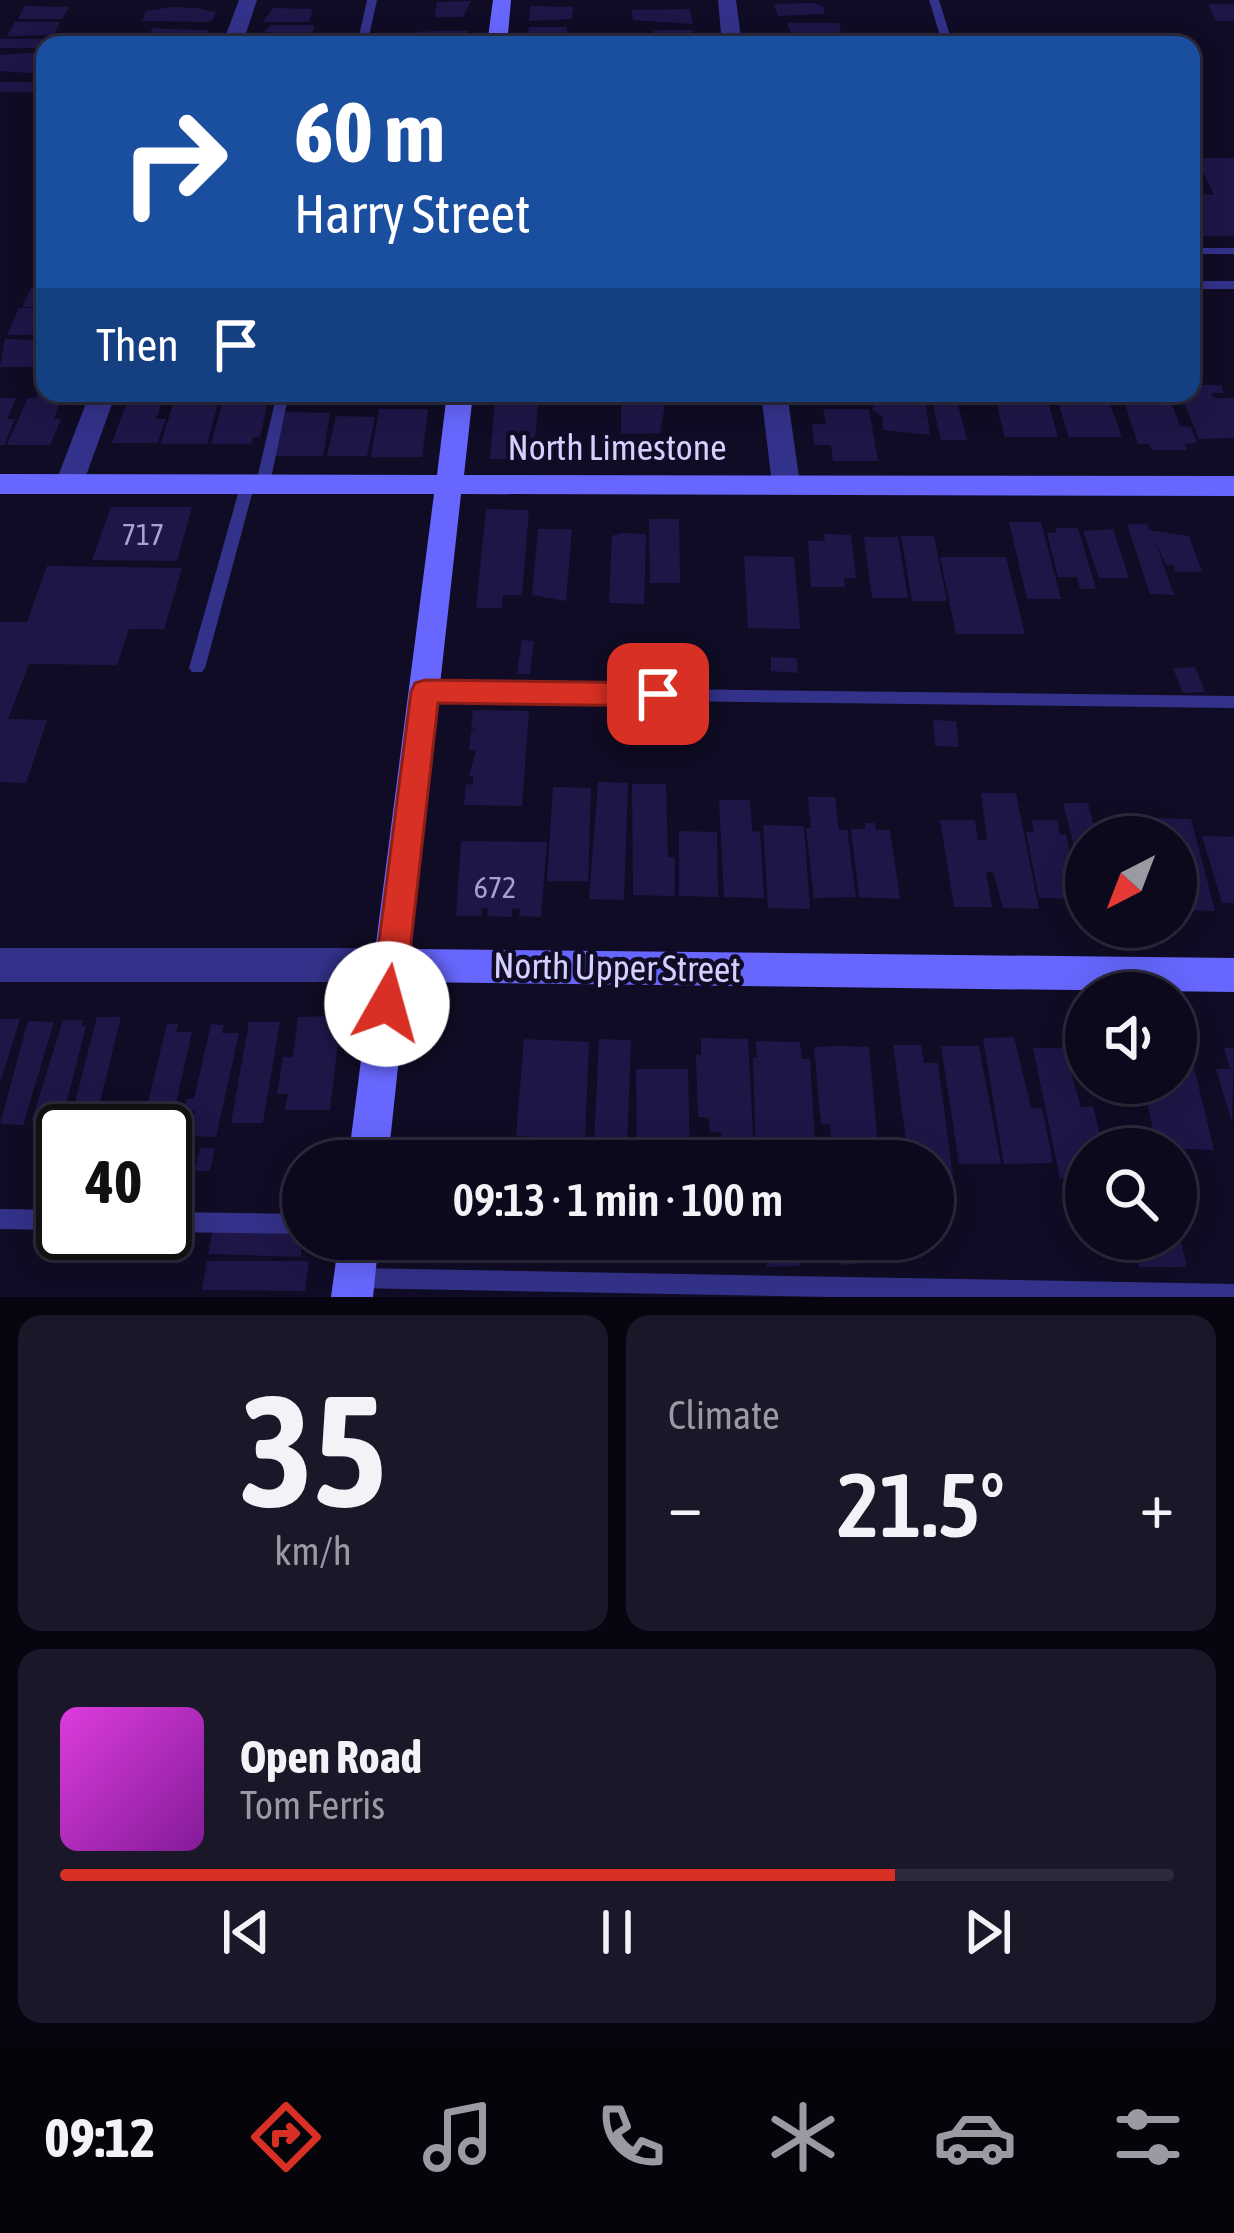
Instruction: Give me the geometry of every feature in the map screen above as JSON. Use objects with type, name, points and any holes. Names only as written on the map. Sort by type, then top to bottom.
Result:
[{"type":"street","points":[[235,36],[248,0]]},
{"type":"street","points":[[498,36],[502,0]]},
{"type":"street","points":[[727,0],[731,36]]},
{"type":"street","points":[[69,484],[100,402]]},
{"type":"street","points":[[371,1140],[459,402]]},
{"type":"street","points":[[775,402],[786,484]]},
{"type":"street","name":"North Limestone","points":[[0,484],[1234,486]]},
{"type":"street","name":"North Upper Street","points":[[0,965],[392,964],[1234,975]]},
{"type":"lane","points":[[364,36],[373,0]]},
{"type":"lane","points":[[934,0],[944,36]]},
{"type":"lane","points":[[1200,251],[1234,251]]},
{"type":"lane","points":[[1200,285],[1234,285]]},
{"type":"lane","points":[[197,668],[280,402]]},
{"type":"lane","points":[[425,692],[1234,703]]},
{"type":"lane","points":[[0,1219],[36,1220]]},
{"type":"lane","points":[[192,1222],[282,1224]]},
{"type":"lane","points":[[355,1271],[1234,1294]]},
{"type":"building","points":[[471,1],[463,17],[435,17],[437,2]]},
{"type":"building","points":[[774,4],[823,6],[825,14],[778,16]]},
{"type":"building","points":[[1208,4],[1234,4],[1234,21],[1216,21]]},
{"type":"building","points":[[25,6],[69,7],[62,19],[18,19]]},
{"type":"building","points":[[530,6],[573,7],[572,19],[529,21]]},
{"type":"building","points":[[172,7],[216,12],[212,21],[205,22],[142,21],[146,11]]},
{"type":"building","points":[[273,8],[313,9],[309,22],[263,22]]},
{"type":"building","points":[[690,9],[693,24],[633,20],[632,10]]},
{"type":"building","points":[[15,22],[60,22],[54,35],[7,36]]},
{"type":"building","points":[[787,23],[839,23],[841,36],[793,36]]},
{"type":"building","points":[[271,25],[315,25],[311,35],[296,35],[264,32]]},
{"type":"building","points":[[153,27],[208,30],[205,36],[148,36]]},
{"type":"building","points":[[529,27],[566,27],[569,36],[528,36]]},
{"type":"building","points":[[693,30],[693,36],[653,36],[653,31]]},
{"type":"building","points":[[468,31],[469,36],[416,36],[417,32]]},
{"type":"building","points":[[0,39],[36,39],[36,48],[0,48]]},
{"type":"building","points":[[36,53],[36,74],[0,71],[0,55]]},
{"type":"building","points":[[0,82],[36,82],[36,92],[0,92]]},
{"type":"building","points":[[1200,158],[1234,158],[1234,236],[1200,236],[1200,194],[1214,195]]},
{"type":"building","points":[[31,288],[36,288],[36,307],[22,307]]},
{"type":"building","points":[[19,308],[36,308],[36,335],[7,335]]},
{"type":"building","points":[[5,339],[36,340],[36,367],[0,367]]},
{"type":"building","points":[[1200,385],[1221,385],[1224,393],[1211,393],[1214,398],[1234,398],[1234,438],[1199,439],[1184,402],[1200,402]]},
{"type":"building","points":[[0,398],[16,398],[7,419],[15,419],[4,445],[0,445]]},
{"type":"building","points":[[28,398],[60,402],[54,419],[61,419],[50,445],[7,445]]},
{"type":"building","points":[[127,402],[162,402],[156,419],[166,419],[157,443],[112,443]]},
{"type":"building","points":[[174,402],[219,402],[207,444],[161,444]]},
{"type":"building","points":[[223,402],[268,402],[260,437],[253,437],[251,444],[211,444]]},
{"type":"building","points":[[495,402],[538,404],[534,451],[517,451],[517,459],[490,459]]},
{"type":"building","points":[[621,402],[665,402],[660,433],[621,434]]},
{"type":"building","points":[[874,402],[925,402],[930,435],[883,430],[882,416],[872,410]]},
{"type":"building","points":[[932,402],[957,402],[967,440],[941,440]]},
{"type":"building","points":[[996,402],[1048,402],[1058,437],[1005,437]]},
{"type":"building","points":[[1058,402],[1109,402],[1122,437],[1069,437]]},
{"type":"building","points":[[1124,402],[1171,402],[1180,426],[1191,427],[1197,443],[1184,444],[1187,450],[1152,450],[1149,444],[1138,444]]},
{"type":"building","points":[[379,409],[428,409],[422,457],[371,457]]},
{"type":"building","points":[[823,409],[869,409],[878,461],[833,461],[831,445],[814,445],[812,424],[826,424]]},
{"type":"building","points":[[284,412],[330,413],[323,456],[273,456]]},
{"type":"building","points":[[336,416],[375,417],[367,456],[327,456]]},
{"type":"building","points":[[111,507],[192,507],[177,561],[92,560]]},
{"type":"building","points":[[486,509],[529,510],[522,595],[503,595],[502,608],[476,608]]},
{"type":"building","points":[[649,519],[679,519],[680,583],[650,583]]},
{"type":"building","points":[[1009,522],[1041,522],[1061,599],[1027,599]]},
{"type":"building","points":[[1127,524],[1147,524],[1149,530],[1189,536],[1202,572],[1175,572],[1173,565],[1166,565],[1155,541],[1174,595],[1150,594]]},
{"type":"building","points":[[1055,528],[1078,528],[1096,589],[1080,589],[1077,577],[1058,577],[1047,533],[1057,533]]},
{"type":"building","points":[[538,529],[572,529],[566,601],[532,595]]},
{"type":"building","points":[[1113,529],[1129,578],[1099,578],[1083,531]]},
{"type":"building","points":[[646,534],[644,604],[609,603],[612,536]]},
{"type":"building","points":[[824,534],[851,535],[856,578],[844,578],[845,587],[811,587],[808,541],[825,541]]},
{"type":"building","points":[[901,536],[934,536],[947,601],[912,601]]},
{"type":"building","points":[[864,537],[898,537],[908,598],[872,598]]},
{"type":"building","points":[[744,556],[794,557],[800,629],[748,628]]},
{"type":"building","points":[[940,557],[1006,557],[1025,634],[956,634]]},
{"type":"building","points":[[47,566],[182,568],[164,629],[129,629],[117,665],[29,664],[8,719],[47,720],[26,783],[0,782],[0,622],[27,622]]},
{"type":"building","points":[[522,640],[534,641],[530,674],[517,674]]},
{"type":"building","points":[[771,657],[797,658],[798,673],[771,671]]},
{"type":"building","points":[[1195,667],[1205,692],[1183,693],[1173,668]]},
{"type":"building","points":[[473,710],[529,711],[522,806],[464,805],[466,784],[473,785],[473,776],[469,776],[476,750],[469,750],[471,732],[476,729],[471,729]]},
{"type":"building","points":[[933,720],[956,721],[959,747],[935,746]]},
{"type":"building","points":[[598,782],[628,783],[624,900],[589,899]]},
{"type":"building","points":[[632,784],[666,784],[668,857],[675,857],[675,896],[633,895]]},
{"type":"building","points":[[553,787],[591,788],[588,881],[547,881]]},
{"type":"building","points":[[981,793],[1016,793],[1039,909],[1003,908],[993,872],[986,872],[992,907],[954,907],[940,820],[975,820],[978,840],[987,840]]},
{"type":"building","points":[[808,797],[835,797],[839,830],[847,830],[856,897],[814,898],[806,828],[811,828]]},
{"type":"building","points":[[719,800],[750,800],[752,831],[760,832],[764,898],[724,897]]},
{"type":"building","points":[[1063,803],[1088,803],[1091,816],[1066,816]]},
{"type":"building","points":[[1032,820],[1057,820],[1060,835],[1065,834],[1065,899],[1039,898],[1026,832],[1034,832]]},
{"type":"building","points":[[865,823],[875,823],[876,830],[890,830],[900,899],[859,897],[851,829],[865,829]]},
{"type":"building","points":[[763,825],[804,826],[810,909],[768,908]]},
{"type":"building","points":[[679,831],[717,832],[718,897],[679,896]]},
{"type":"building","points":[[1202,836],[1234,837],[1234,903],[1222,903]]},
{"type":"building","points":[[461,841],[547,842],[541,917],[519,916],[520,909],[512,908],[512,917],[487,916],[488,908],[482,908],[482,916],[456,916]]},
{"type":"building","points":[[1197,842],[1215,911],[1197,910]]},
{"type":"building","points":[[341,1016],[330,1110],[285,1110],[288,1094],[277,1094],[283,1057],[293,1057],[298,1017]]},
{"type":"building","points":[[97,1017],[121,1017],[99,1104],[75,1104]]},
{"type":"building","points":[[0,1019],[20,1019],[1,1080],[0,1080]]},
{"type":"building","points":[[63,1020],[83,1020],[81,1026],[86,1026],[66,1104],[37,1104]]},
{"type":"building","points":[[28,1021],[54,1022],[23,1125],[0,1124]]},
{"type":"building","points":[[249,1022],[280,1022],[263,1123],[231,1123]]},
{"type":"building","points":[[167,1024],[178,1024],[176,1032],[192,1032],[176,1104],[148,1104]]},
{"type":"building","points":[[211,1024],[224,1025],[222,1033],[239,1033],[216,1137],[192,1136],[195,1111],[192,1104],[186,1104],[187,1099],[194,1099]]},
{"type":"building","points":[[1014,1037],[1031,1108],[1042,1108],[1053,1163],[1004,1164],[983,1038]]},
{"type":"building","points":[[701,1038],[748,1039],[753,1140],[721,1140],[721,1132],[710,1132],[709,1118],[698,1117],[696,1055],[701,1055]]},
{"type":"building","points":[[524,1039],[589,1042],[585,1139],[516,1136]]},
{"type":"building","points":[[599,1039],[631,1040],[627,1140],[594,1140]]},
{"type":"building","points":[[756,1041],[800,1042],[802,1059],[810,1059],[815,1140],[755,1140],[753,1058],[757,1057]]},
{"type":"building","points":[[893,1045],[921,1045],[924,1063],[938,1063],[948,1140],[906,1140]]},
{"type":"building","points":[[941,1046],[979,1046],[1001,1164],[959,1164]]},
{"type":"building","points":[[814,1047],[869,1047],[877,1140],[831,1140],[830,1124],[821,1124]]},
{"type":"building","points":[[1033,1048],[1064,1048],[1065,1104],[1093,1106],[1098,1128],[1065,1128],[1065,1179],[1060,1179]]},
{"type":"building","points":[[1224,1048],[1234,1048],[1232,1122],[1216,1069],[1230,1069]]},
{"type":"building","points":[[636,1069],[688,1069],[690,1140],[637,1140]]},
{"type":"building","points":[[1197,1080],[1214,1150],[1197,1149],[1197,1128],[1153,1128],[1148,1104],[1197,1104]]},
{"type":"building","points":[[200,1148],[215,1148],[210,1171],[195,1171]]},
{"type":"building","points":[[214,1225],[282,1227],[282,1256],[208,1254]]},
{"type":"building","points":[[766,1260],[799,1260],[800,1266],[767,1267]]},
{"type":"building","points":[[1138,1260],[1185,1260],[1187,1267],[1139,1267]]},
{"type":"building","points":[[207,1261],[309,1261],[305,1291],[202,1290]]},
{"type":"route","points":[[387,1004],[425,692],[658,694]]}]
